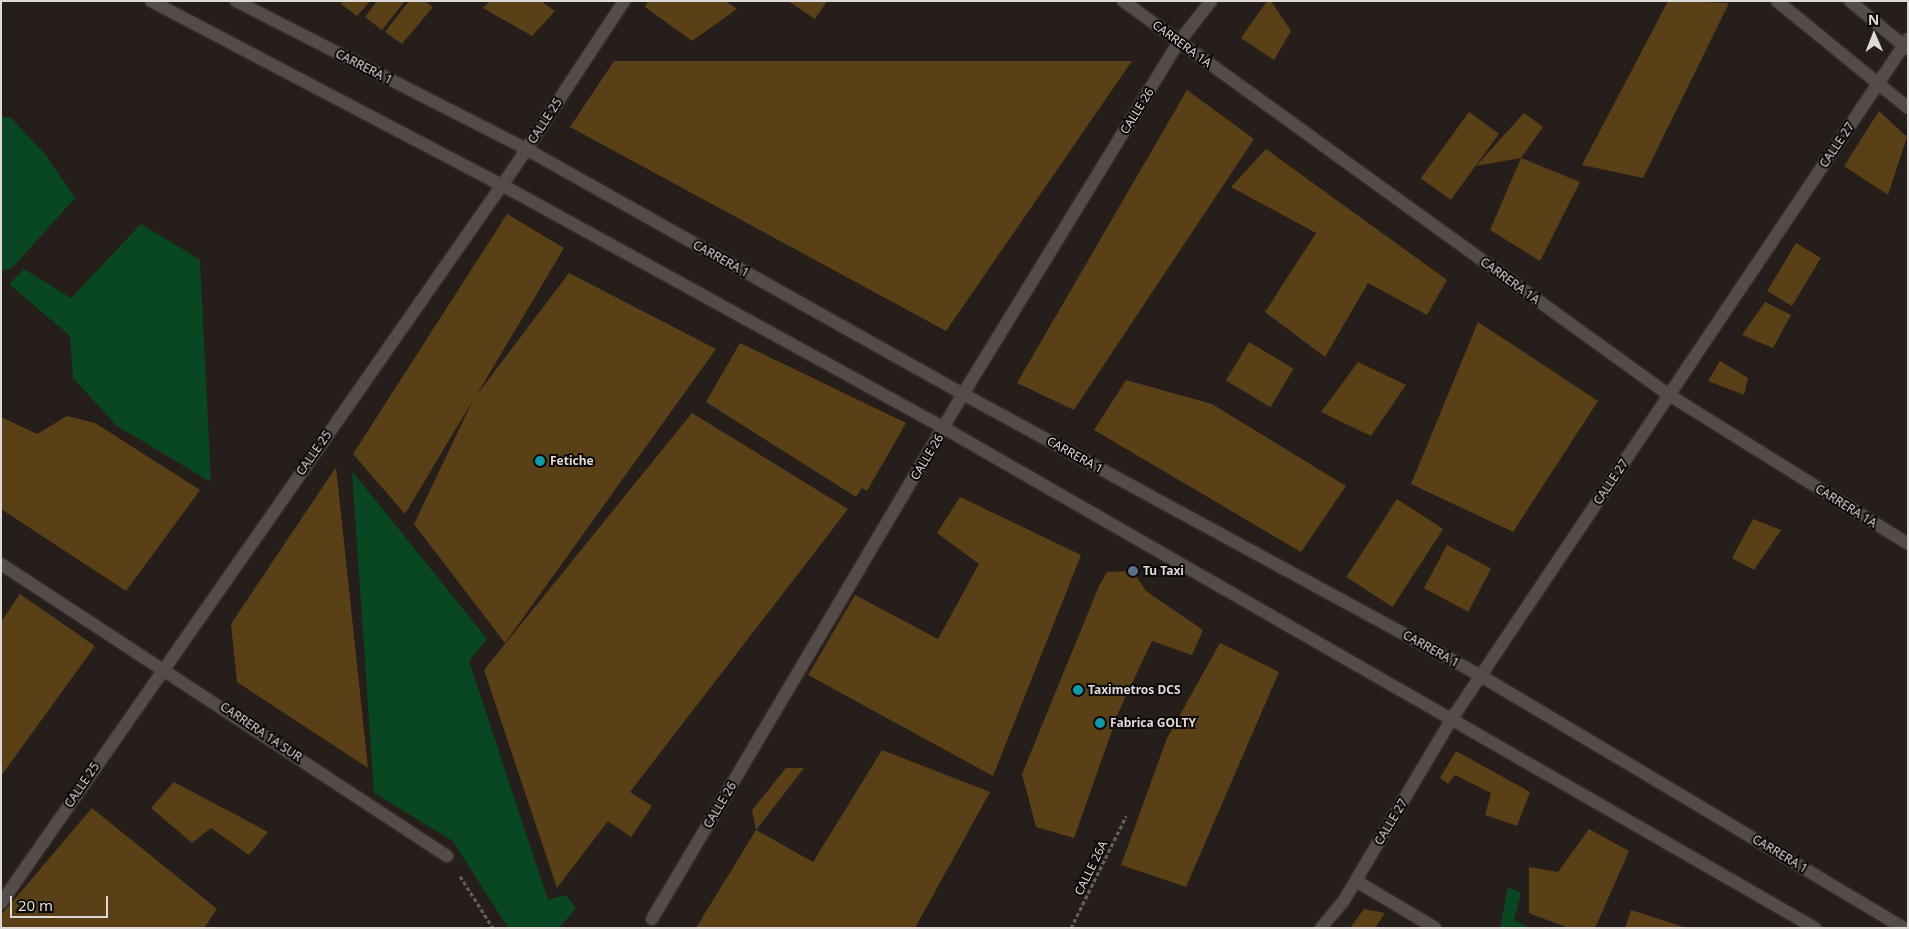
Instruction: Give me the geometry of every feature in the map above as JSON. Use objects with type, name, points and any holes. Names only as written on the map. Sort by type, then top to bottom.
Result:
[{"type":"street","points":[[151,1],[502,185],[944,428],[1815,928]]},
{"type":"street","name":"CARRERA 1","points":[[236,1],[526,149],[963,394],[1481,676],[1904,928]]},
{"type":"street","name":"CALLE 25","points":[[1,904],[164,667],[502,185],[624,1]]},
{"type":"street","name":"CARRERA 1A","points":[[1124,1],[1669,395],[1908,544]]},
{"type":"street","name":"CALLE 26","points":[[652,919],[963,394],[1179,42],[1211,1]]},
{"type":"street","points":[[1777,1],[1908,108]]},
{"type":"street","points":[[1850,1],[1906,45]]},
{"type":"street","name":"CALLE 27","points":[[1321,928],[1356,881],[1451,720],[1906,45]]},
{"type":"street","name":"CARRERA 1A SUR","points":[[1,564],[164,667],[447,856]]},
{"type":"street","points":[[1356,881],[1435,928]]},
{"type":"path","name":"CALLE 26A","points":[[1071,928],[1126,816]]},
{"type":"path","points":[[447,856],[493,928]]},
{"type":"green space","points":[[1,117],[10,117],[45,154],[75,198],[12,268],[1,271]]},
{"type":"green space","points":[[141,224],[200,260],[211,482],[117,426],[73,378],[70,336],[9,284],[24,269],[71,298]]},
{"type":"green space","points":[[352,471],[487,639],[469,661],[548,900],[566,895],[576,908],[559,928],[508,928],[453,841],[374,793]]},
{"type":"green space","points":[[1508,887],[1521,893],[1514,920],[1530,928],[1500,928]]},
{"type":"building","points":[[343,1],[370,1],[357,16],[341,4]]},
{"type":"building","points":[[377,1],[405,1],[382,30],[365,17]]},
{"type":"building","points":[[409,1],[425,1],[433,7],[402,44],[385,32]]},
{"type":"building","points":[[490,1],[541,1],[555,11],[532,36],[483,8]]},
{"type":"building","points":[[648,1],[725,1],[737,9],[692,41],[645,7]]},
{"type":"building","points":[[788,1],[827,1],[815,19]]},
{"type":"building","points":[[1267,1],[1271,1],[1291,31],[1274,60],[1241,38]]},
{"type":"building","points":[[1668,1],[1729,3],[1643,178],[1582,165]]},
{"type":"building","points":[[614,61],[1132,61],[946,331],[570,127]]},
{"type":"building","points":[[1187,90],[1254,139],[1074,410],[1017,383]]},
{"type":"building","points":[[1879,111],[1907,137],[1888,195],[1844,166]]},
{"type":"building","points":[[1469,112],[1499,134],[1451,200],[1421,178]]},
{"type":"building","points":[[1524,113],[1543,127],[1521,158],[1476,166]]},
{"type":"building","points":[[1266,149],[1447,280],[1427,315],[1368,283],[1325,357],[1265,312],[1316,233],[1231,187]]},
{"type":"building","points":[[1521,158],[1580,182],[1540,261],[1490,230]]},
{"type":"building","name":"Fetiche","points":[[507,214],[564,248],[476,396],[569,273],[716,349],[505,643],[414,524],[473,400],[405,514],[353,454]]},
{"type":"building","points":[[1796,243],[1821,258],[1792,306],[1767,291]]},
{"type":"building","points":[[1765,302],[1791,315],[1773,348],[1742,335]]},
{"type":"building","points":[[1478,322],[1598,401],[1513,532],[1411,484]]},
{"type":"building","points":[[1249,342],[1294,369],[1270,407],[1226,381]]},
{"type":"building","points":[[740,343],[906,423],[867,491],[862,488],[856,497],[706,402]]},
{"type":"building","points":[[1720,361],[1748,378],[1744,395],[1708,381]]},
{"type":"building","points":[[1358,362],[1406,385],[1371,436],[1321,412]]},
{"type":"building","points":[[1126,380],[1212,404],[1346,486],[1301,552],[1094,430]]},
{"type":"building","points":[[692,413],[848,509],[630,792],[652,806],[631,837],[608,821],[557,888],[484,670]]},
{"type":"building","points":[[67,416],[95,423],[200,490],[126,591],[1,509],[1,417],[37,434]]},
{"type":"building","points":[[336,467],[368,768],[237,682],[231,624]]},
{"type":"building","points":[[960,497],[1081,555],[993,776],[808,675],[855,595],[938,639],[979,564],[937,533]]},
{"type":"building","points":[[1397,499],[1443,529],[1392,607],[1346,577]]},
{"type":"building","points":[[1753,519],[1781,530],[1754,570],[1732,558]]},
{"type":"building","points":[[1447,545],[1491,568],[1468,612],[1424,588]]},
{"type":"building","points":[[1133,571],[1146,591],[1203,630],[1192,655],[1152,641],[1119,711],[1074,838],[1036,827],[1022,774],[1099,586],[1107,572]]},
{"type":"building","points":[[20,594],[95,646],[1,776],[1,622]]},
{"type":"building","points":[[1220,643],[1279,672],[1186,887],[1121,865],[1167,738]]},
{"type":"building","points":[[882,750],[990,792],[915,928],[696,928],[756,830],[813,862]]},
{"type":"building","points":[[1456,751],[1530,792],[1517,826],[1485,815],[1491,793],[1455,775],[1448,784],[1440,778]]},
{"type":"building","points":[[786,768],[804,768],[756,830],[752,810]]},
{"type":"building","points":[[174,782],[268,832],[249,855],[211,828],[192,843],[151,808]]},
{"type":"building","points":[[92,808],[217,909],[204,928],[1,928],[1,915]]},
{"type":"building","points":[[1589,829],[1629,851],[1595,928],[1568,928],[1529,913],[1529,867],[1558,872]]},
{"type":"building","points":[[1364,909],[1385,913],[1375,928],[1350,928]]},
{"type":"building","points":[[1631,910],[1684,927],[1684,928],[1625,928]]},
{"type":"place","name":"Fetiche","points":[[540,461]]},
{"type":"place","name":"Tu Taxi","points":[[1133,571]]},
{"type":"place","name":"Taximetros DCS","points":[[1078,690]]},
{"type":"place","name":"Fabrica GOLTY","points":[[1100,723]]}]
